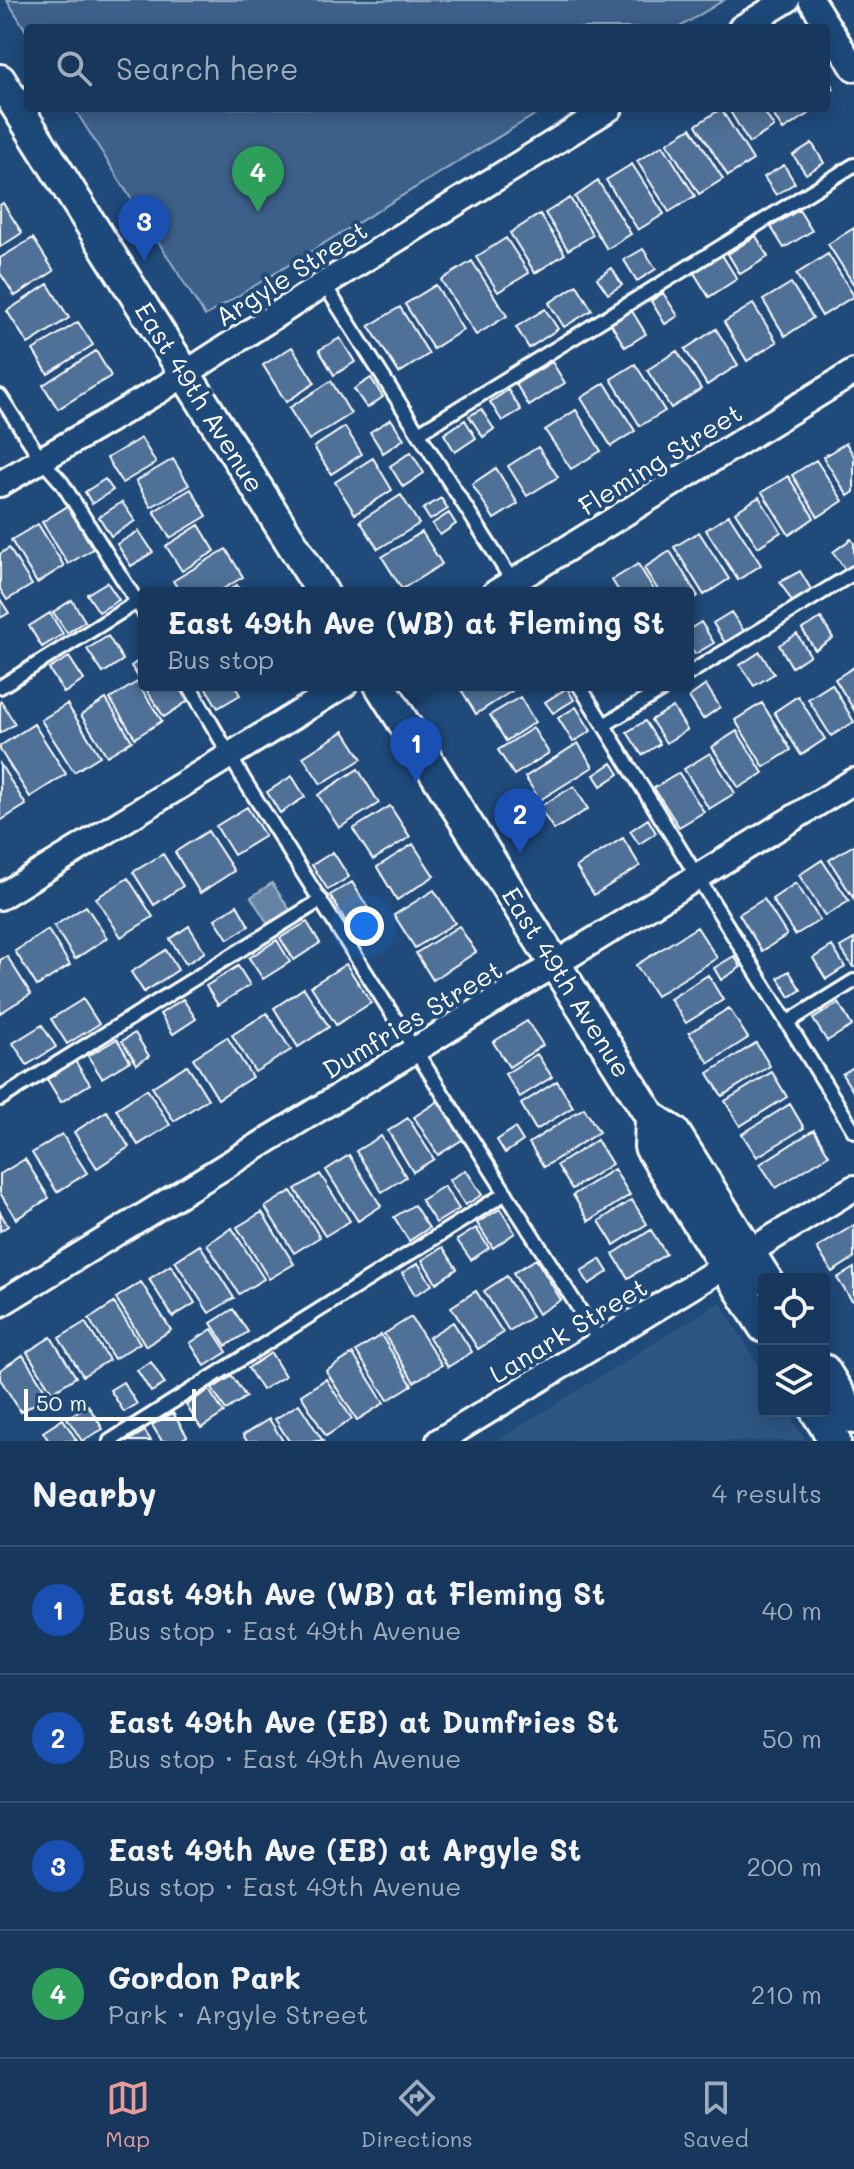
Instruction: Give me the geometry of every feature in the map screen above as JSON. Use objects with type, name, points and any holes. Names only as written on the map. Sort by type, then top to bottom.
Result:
[{"type":"street","points":[[748,24],[787,0]]},
{"type":"street","points":[[811,0],[826,24]]},
{"type":"street","points":[[830,30],[854,68]]},
{"type":"street","name":"East 49th Avenue","points":[[0,80],[319,587]]},
{"type":"street","name":"Argyle Street","points":[[0,484],[185,373],[604,112]]},
{"type":"street","name":"Fleming Street","points":[[512,587],[854,372]]},
{"type":"street","points":[[0,897],[334,691]]},
{"type":"street","name":"East 49th Avenue","points":[[384,691],[651,1117],[650,1147],[737,1259],[758,1312]]},
{"type":"street","name":"Dumfries Street","points":[[0,1304],[854,781]]},
{"type":"street","name":"Lanark Street","points":[[439,1441],[854,1188]]},
{"type":"street","name":"East 49th Avenue","points":[[737,1259],[758,1273]]},
{"type":"street","points":[[830,1380],[854,1418]]},
{"type":"street","points":[[820,1417],[835,1441]]},
{"type":"lane","points":[[420,432],[854,165]]},
{"type":"lane","points":[[324,284],[420,432],[508,587]]},
{"type":"lane","points":[[0,396],[41,459],[62,483],[138,604]]},
{"type":"lane","points":[[694,670],[854,573]]},
{"type":"lane","points":[[0,687],[138,608]]},
{"type":"lane","points":[[193,691],[600,1342]]},
{"type":"lane","points":[[583,691],[854,1131]]},
{"type":"lane","points":[[604,725],[660,691]]},
{"type":"lane","points":[[0,1099],[321,900]]},
{"type":"lane","points":[[788,1022],[854,981]]},
{"type":"lane","points":[[110,1441],[506,1193]]},
{"type":"shaded area","points":[[7,0],[724,0],[685,24],[24,24],[24,28]]},
{"type":"shaded area","points":[[77,112],[539,112],[205,316]]},
{"type":"shaded area","points":[[272,883],[290,910],[268,924],[251,897]]},
{"type":"shaded area","points":[[720,1302],[758,1364],[758,1417],[791,1417],[806,1441],[496,1441]]},
{"type":"building","points":[[716,112],[723,112],[753,160],[728,176],[696,125]]},
{"type":"building","points":[[730,112],[765,112],[774,127],[749,143]]},
{"type":"building","points":[[772,112],[809,112],[810,113],[783,130]]},
{"type":"building","points":[[691,128],[723,179],[699,194],[667,143]]},
{"type":"building","points":[[812,143],[824,163],[806,174],[793,155]]},
{"type":"building","points":[[663,145],[695,196],[669,212],[637,161]]},
{"type":"building","points":[[632,164],[664,214],[638,230],[606,180]]},
{"type":"building","points":[[784,165],[795,183],[776,195],[764,177]]},
{"type":"building","points":[[598,181],[631,234],[607,249],[575,197]]},
{"type":"building","points":[[570,198],[593,235],[568,250],[545,213]]},
{"type":"building","points":[[3,203],[22,233],[0,247],[0,205]]},
{"type":"building","points":[[799,210],[812,231],[784,248],[771,227]]},
{"type":"building","points":[[540,214],[565,254],[535,273],[510,233]]},
{"type":"building","points":[[854,228],[854,285],[828,244]]},
{"type":"building","points":[[756,236],[768,257],[740,274],[728,254]]},
{"type":"building","points":[[33,238],[54,271],[15,296],[0,273],[0,258]]},
{"type":"building","points":[[506,238],[529,273],[498,292],[476,257]]},
{"type":"building","points":[[643,249],[656,269],[637,281],[624,260]]},
{"type":"building","points":[[828,254],[854,296],[822,316],[796,274]]},
{"type":"building","points":[[722,255],[737,279],[709,297],[694,273]]},
{"type":"building","points":[[472,261],[507,316],[476,335],[441,280]]},
{"type":"building","points":[[612,268],[622,285],[608,294],[597,278]]},
{"type":"building","points":[[791,283],[813,318],[785,336],[763,300]]},
{"type":"building","points":[[48,284],[69,318],[28,344],[7,311]]},
{"type":"building","points":[[436,285],[463,330],[433,349],[405,304]]},
{"type":"building","points":[[577,285],[592,310],[564,327],[549,303]]},
{"type":"building","points":[[663,293],[678,316],[665,324],[651,301]]},
{"type":"building","points":[[753,304],[777,342],[747,361],[724,322]]},
{"type":"building","points":[[400,307],[429,354],[399,373],[369,326]]},
{"type":"building","points":[[545,309],[558,329],[529,348],[516,327]]},
{"type":"building","points":[[632,311],[646,334],[625,347],[611,324]]},
{"type":"building","points":[[78,322],[93,345],[48,374],[33,350]]},
{"type":"building","points":[[716,329],[738,365],[707,385],[685,349]]},
{"type":"building","points":[[340,338],[355,362],[334,375],[319,350]]},
{"type":"building","points":[[292,347],[315,383],[286,402],[263,365]]},
{"type":"building","points":[[96,351],[111,376],[58,409],[43,385]]},
{"type":"building","points":[[677,351],[701,389],[671,408],[647,370]]},
{"type":"building","points":[[552,362],[565,383],[529,406],[516,384]]},
{"type":"building","points":[[635,364],[665,411],[640,426],[611,379]]},
{"type":"building","points":[[371,378],[383,397],[367,408],[354,389]]},
{"type":"building","points":[[331,381],[351,414],[309,440],[289,408]]},
{"type":"building","points":[[605,383],[635,431],[611,446],[581,398]]},
{"type":"building","points":[[508,390],[521,410],[502,421],[490,402]]},
{"type":"building","points":[[481,409],[494,429],[483,437],[469,416]]},
{"type":"building","points":[[576,410],[601,451],[571,469],[545,430]]},
{"type":"building","points":[[391,419],[404,439],[383,453],[370,432]]},
{"type":"building","points":[[465,420],[476,438],[455,452],[444,434]]},
{"type":"building","points":[[345,427],[362,454],[331,474],[314,447]]},
{"type":"building","points":[[141,438],[156,463],[122,483],[107,458]]},
{"type":"building","points":[[846,443],[854,456],[854,492],[848,496],[823,457]]},
{"type":"building","points":[[538,447],[558,477],[527,496],[508,466]]},
{"type":"building","points":[[411,452],[424,473],[403,487],[390,466]]},
{"type":"building","points":[[373,458],[392,490],[355,514],[335,482]]},
{"type":"building","points":[[173,459],[189,485],[151,507],[136,481]]},
{"type":"building","points":[[816,460],[843,501],[818,517],[792,475]]},
{"type":"building","points":[[496,468],[518,504],[494,519],[472,484]]},
{"type":"building","points":[[788,476],[814,518],[789,535],[762,492]]},
{"type":"building","points":[[105,479],[113,490],[92,504],[85,492]]},
{"type":"building","points":[[191,489],[207,516],[170,538],[154,511]]},
{"type":"building","points":[[401,495],[419,524],[378,549],[360,521]]},
{"type":"building","points":[[759,497],[781,532],[758,547],[735,512]]},
{"type":"building","points":[[441,498],[448,509],[430,520],[423,509]]},
{"type":"building","points":[[122,502],[135,521],[111,536],[99,517]]},
{"type":"building","points":[[68,506],[93,549],[68,564],[42,522]]},
{"type":"building","points":[[449,513],[456,524],[440,535],[432,524]]},
{"type":"building","points":[[729,515],[761,565],[738,580],[706,530]]},
{"type":"building","points":[[38,524],[64,566],[37,583],[11,540]]},
{"type":"building","points":[[199,525],[215,551],[182,571],[166,546]]},
{"type":"building","points":[[139,531],[153,552],[131,566],[117,544]]},
{"type":"building","points":[[422,532],[442,564],[401,587],[382,557]]},
{"type":"building","points":[[699,532],[729,579],[704,595],[674,547]]},
{"type":"building","points":[[851,539],[854,543],[854,566],[846,571],[833,552]]},
{"type":"building","points":[[9,548],[32,585],[7,600],[0,589],[0,554]]},
{"type":"building","points":[[226,549],[243,577],[226,587],[177,587],[173,581]]},
{"type":"building","points":[[670,551],[692,587],[656,587],[644,568]]},
{"type":"building","points":[[638,564],[652,587],[616,587],[612,580]]},
{"type":"building","points":[[800,571],[812,591],[793,603],[780,582]]},
{"type":"building","points":[[107,582],[119,600],[99,612],[87,594]]},
{"type":"building","points":[[0,599],[9,613],[0,618]]},
{"type":"building","points":[[72,600],[85,621],[67,633],[53,612]]},
{"type":"building","points":[[731,612],[746,634],[727,646],[713,623]]},
{"type":"building","points":[[50,613],[63,634],[42,647],[29,626]]},
{"type":"building","points":[[821,618],[833,638],[815,650],[802,629]]},
{"type":"building","points":[[701,622],[714,643],[695,654],[694,652],[694,626]]},
{"type":"building","points":[[797,634],[810,655],[792,667],[779,645]]},
{"type":"building","points":[[108,636],[123,660],[103,673],[87,649]]},
{"type":"building","points":[[760,652],[774,674],[754,686],[740,665]]},
{"type":"building","points":[[69,657],[84,680],[64,693],[49,669]]},
{"type":"building","points":[[138,661],[138,677],[131,666]]},
{"type":"building","points":[[854,667],[854,710],[835,679]]},
{"type":"building","points":[[137,682],[138,691],[143,691],[162,721],[135,738],[110,699]]},
{"type":"building","points":[[832,684],[854,722],[831,736],[808,699]]},
{"type":"building","points":[[706,685],[720,707],[703,719],[689,697]]},
{"type":"building","points":[[147,691],[182,691],[188,701],[164,717]]},
{"type":"building","points":[[208,691],[238,691],[240,695],[218,708]]},
{"type":"building","points":[[462,691],[512,691],[476,714]]},
{"type":"building","points":[[562,691],[569,691],[574,700],[553,713],[545,702]]},
{"type":"building","points":[[798,696],[825,739],[801,755],[774,712]]},
{"type":"building","points":[[520,697],[535,722],[506,741],[490,715]]},
{"type":"building","points":[[106,699],[132,741],[107,756],[81,715]]},
{"type":"building","points":[[0,702],[15,724],[0,733]]},
{"type":"building","points":[[762,703],[791,750],[764,767],[735,720]]},
{"type":"building","points":[[67,704],[100,756],[74,772],[41,720]]},
{"type":"building","points":[[576,707],[591,731],[573,742],[558,718]]},
{"type":"building","points":[[673,707],[687,730],[666,743],[651,720]]},
{"type":"building","points":[[645,721],[660,744],[642,755],[627,732]]},
{"type":"building","points":[[34,724],[66,774],[30,797],[0,746]]},
{"type":"building","points":[[533,728],[549,753],[514,775],[498,750]]},
{"type":"building","points":[[344,731],[362,759],[321,784],[303,757]]},
{"type":"building","points":[[737,731],[763,773],[739,788],[712,747]]},
{"type":"building","points":[[578,743],[593,767],[540,800],[525,777]]},
{"type":"building","points":[[710,753],[735,793],[709,809],[684,769]]},
{"type":"building","points":[[612,763],[619,774],[601,786],[594,775]]},
{"type":"building","points":[[0,764],[26,805],[0,821]]},
{"type":"building","points":[[358,769],[379,803],[339,828],[318,795]]},
{"type":"building","points":[[679,773],[704,812],[679,827],[654,788]]},
{"type":"building","points":[[292,776],[305,797],[280,813],[267,792]]},
{"type":"building","points":[[574,786],[588,809],[554,830],[539,807]]},
{"type":"building","points":[[390,806],[410,837],[373,860],[353,829]]},
{"type":"building","points":[[247,807],[265,836],[234,855],[216,826]]},
{"type":"building","points":[[648,819],[656,833],[639,844],[630,831]]},
{"type":"building","points":[[208,831],[234,871],[200,893],[175,852]]},
{"type":"building","points":[[623,838],[640,866],[594,895],[576,867]]},
{"type":"building","points":[[413,844],[434,876],[397,900],[377,867]]},
{"type":"building","points":[[854,845],[854,899],[829,860]]},
{"type":"building","points":[[333,852],[349,877],[328,890],[312,865]]},
{"type":"building","points":[[163,854],[183,886],[154,905],[133,872]]},
{"type":"building","points":[[822,860],[849,901],[825,916],[799,875]]},
{"type":"building","points":[[128,878],[153,917],[121,937],[96,898]]},
{"type":"building","points":[[352,882],[368,908],[346,922],[330,895]]},
{"type":"building","points":[[796,883],[820,920],[795,935],[772,899]]},
{"type":"building","points":[[434,890],[455,923],[415,948],[394,915]]},
{"type":"building","points":[[764,899],[787,935],[762,951],[739,914]]},
{"type":"building","points":[[237,905],[249,926],[228,939],[215,919]]},
{"type":"building","points":[[86,906],[107,938],[75,959],[54,926]]},
{"type":"building","points":[[307,922],[320,943],[294,960],[280,938]]},
{"type":"building","points":[[189,926],[205,952],[186,964],[170,939]]},
{"type":"building","points":[[459,926],[476,952],[433,980],[416,953]]},
{"type":"building","points":[[697,927],[717,958],[656,996],[636,965]]},
{"type":"building","points":[[48,930],[70,965],[37,986],[15,951]]},
{"type":"building","points":[[854,939],[854,967],[853,967],[840,947]]},
{"type":"building","points":[[277,940],[290,962],[263,979],[249,958]]},
{"type":"building","points":[[832,946],[845,967],[826,979],[813,958]]},
{"type":"building","points":[[166,950],[178,970],[144,992],[131,972]]},
{"type":"building","points":[[7,956],[31,994],[0,1013],[0,960]]},
{"type":"building","points":[[734,956],[741,967],[721,980],[714,968]]},
{"type":"building","points":[[346,964],[371,1003],[336,1025],[311,986]]},
{"type":"building","points":[[238,966],[250,985],[218,1005],[206,986]]},
{"type":"building","points":[[789,971],[801,990],[790,997],[778,978]]},
{"type":"building","points":[[708,975],[723,1000],[686,1023],[670,999]]},
{"type":"building","points":[[304,988],[329,1027],[298,1047],[274,1008]]},
{"type":"building","points":[[83,999],[99,1024],[67,1044],[51,1019]]},
{"type":"building","points":[[183,999],[196,1019],[173,1034],[160,1014]]},
{"type":"building","points":[[839,1003],[852,1026],[827,1041],[813,1019]]},
{"type":"building","points":[[729,1008],[748,1038],[709,1063],[689,1033]]},
{"type":"building","points":[[267,1013],[291,1050],[255,1072],[232,1035]]},
{"type":"building","points":[[527,1021],[543,1045],[509,1067],[493,1042]]},
{"type":"building","points":[[42,1025],[56,1047],[27,1065],[13,1043]]},
{"type":"building","points":[[135,1033],[149,1056],[137,1064],[122,1041]]},
{"type":"building","points":[[227,1037],[252,1077],[218,1099],[193,1058]]},
{"type":"building","points":[[117,1039],[130,1061],[102,1078],[88,1056]]},
{"type":"building","points":[[756,1043],[770,1066],[722,1096],[708,1073]]},
{"type":"building","points":[[537,1054],[552,1077],[520,1097],[505,1074]]},
{"type":"building","points":[[75,1061],[90,1084],[61,1102],[47,1079]]},
{"type":"building","points":[[187,1065],[208,1099],[174,1121],[152,1087]]},
{"type":"building","points":[[854,1067],[854,1093],[842,1074]]},
{"type":"building","points":[[772,1072],[787,1097],[740,1126],[725,1101]]},
{"type":"building","points":[[557,1081],[573,1107],[536,1130],[521,1104]]},
{"type":"building","points":[[147,1089],[170,1125],[138,1145],[116,1109]]},
{"type":"building","points":[[440,1100],[465,1138],[438,1155],[414,1117]]},
{"type":"building","points":[[790,1104],[804,1128],[757,1157],[742,1134]]},
{"type":"building","points":[[584,1108],[599,1132],[544,1167],[529,1143]]},
{"type":"building","points":[[107,1111],[129,1147],[97,1168],[74,1132]]},
{"type":"building","points":[[408,1118],[434,1159],[413,1172],[388,1131]]},
{"type":"building","points":[[515,1128],[523,1141],[505,1153],[497,1140]]},
{"type":"building","points":[[814,1130],[829,1155],[776,1188],[760,1164]]},
{"type":"building","points":[[62,1134],[87,1173],[57,1192],[32,1153]]},
{"type":"building","points":[[381,1136],[406,1177],[382,1192],[356,1151]]},
{"type":"building","points":[[597,1140],[612,1164],[572,1189],[557,1165]]},
{"type":"building","points":[[349,1155],[381,1206],[358,1221],[326,1170]]},
{"type":"building","points":[[25,1159],[49,1198],[16,1219],[0,1193],[0,1174]]},
{"type":"building","points":[[614,1169],[630,1195],[589,1221],[573,1195]]},
{"type":"building","points":[[466,1170],[482,1195],[465,1205],[449,1180]]},
{"type":"building","points":[[320,1174],[350,1221],[325,1236],[295,1189]]},
{"type":"building","points":[[444,1186],[459,1209],[436,1223],[421,1200]]},
{"type":"building","points":[[291,1191],[320,1237],[294,1253],[265,1207]]},
{"type":"building","points":[[632,1200],[647,1224],[614,1245],[599,1221]]},
{"type":"building","points":[[414,1205],[429,1228],[409,1241],[394,1217]]},
{"type":"building","points":[[500,1209],[515,1233],[493,1248],[477,1223]]},
{"type":"building","points":[[0,1212],[8,1226],[0,1231]]},
{"type":"building","points":[[262,1212],[294,1264],[269,1279],[237,1227]]},
{"type":"building","points":[[854,1225],[854,1258],[832,1272],[817,1248]]},
{"type":"building","points":[[232,1228],[264,1279],[239,1294],[207,1244]]},
{"type":"building","points":[[476,1228],[489,1248],[471,1260],[457,1240]]},
{"type":"building","points":[[651,1230],[666,1254],[628,1278],[613,1254]]},
{"type":"building","points":[[200,1245],[234,1298],[209,1313],[175,1261]]},
{"type":"building","points":[[443,1247],[457,1269],[436,1283],[422,1260]]},
{"type":"building","points":[[536,1259],[561,1300],[538,1314],[513,1273]]},
{"type":"building","points":[[600,1259],[608,1272],[589,1284],[581,1271]]},
{"type":"building","points":[[418,1263],[432,1285],[415,1295],[402,1273]]},
{"type":"building","points":[[171,1265],[195,1303],[173,1317],[149,1279]]},
{"type":"building","points":[[854,1268],[854,1300],[852,1301],[837,1278]]},
{"type":"building","points":[[507,1276],[532,1317],[509,1331],[484,1291]]},
{"type":"building","points":[[141,1282],[171,1330],[146,1346],[116,1298]]},
{"type":"building","points":[[476,1291],[503,1333],[478,1349],[451,1307]]},
{"type":"building","points":[[114,1303],[140,1343],[114,1359],[89,1319]]},
{"type":"building","points":[[233,1309],[248,1332],[226,1346],[211,1323]]},
{"type":"building","points":[[411,1317],[442,1365],[414,1382],[384,1334]]},
{"type":"building","points":[[85,1322],[109,1360],[83,1376],[59,1338]]},
{"type":"building","points":[[453,1322],[472,1352],[448,1367],[429,1337]]},
{"type":"building","points":[[212,1329],[227,1352],[205,1366],[190,1343]]},
{"type":"building","points":[[381,1335],[412,1385],[388,1400],[356,1351]]},
{"type":"building","points":[[51,1337],[76,1377],[52,1392],[27,1352]]},
{"type":"building","points":[[271,1353],[285,1376],[262,1390],[248,1368]]},
{"type":"building","points":[[353,1354],[384,1403],[357,1420],[326,1371]]},
{"type":"building","points":[[23,1355],[48,1395],[21,1412],[0,1379],[0,1370]]},
{"type":"building","points":[[151,1362],[165,1384],[151,1392],[137,1370]]},
{"type":"building","points":[[232,1376],[246,1397],[226,1410],[212,1389]]},
{"type":"building","points":[[326,1379],[352,1419],[326,1436],[301,1395]]},
{"type":"building","points":[[123,1382],[137,1404],[124,1412],[110,1390]]},
{"type":"building","points":[[209,1390],[224,1413],[201,1428],[186,1405]]},
{"type":"building","points":[[299,1404],[323,1441],[289,1441],[275,1419]]},
{"type":"building","points":[[88,1405],[103,1429],[82,1441],[67,1418]]},
{"type":"building","points":[[173,1413],[187,1436],[180,1441],[162,1441],[152,1425]]},
{"type":"building","points":[[63,1419],[77,1441],[49,1441],[43,1432]]},
{"type":"building","points":[[269,1419],[283,1441],[247,1441],[243,1435]]},
{"type":"building","points":[[145,1431],[151,1441],[128,1441]]},
{"type":"place","name":"Gordon Park","points":[[258,212]]},
{"type":"place","name":"East 49th Ave (EB) at Argyle St","points":[[144,261]]},
{"type":"place","name":"East 49th Ave (WB) at Fleming St","points":[[416,783]]},
{"type":"place","name":"East 49th Ave (EB) at Dumfries St","points":[[520,854]]}]
